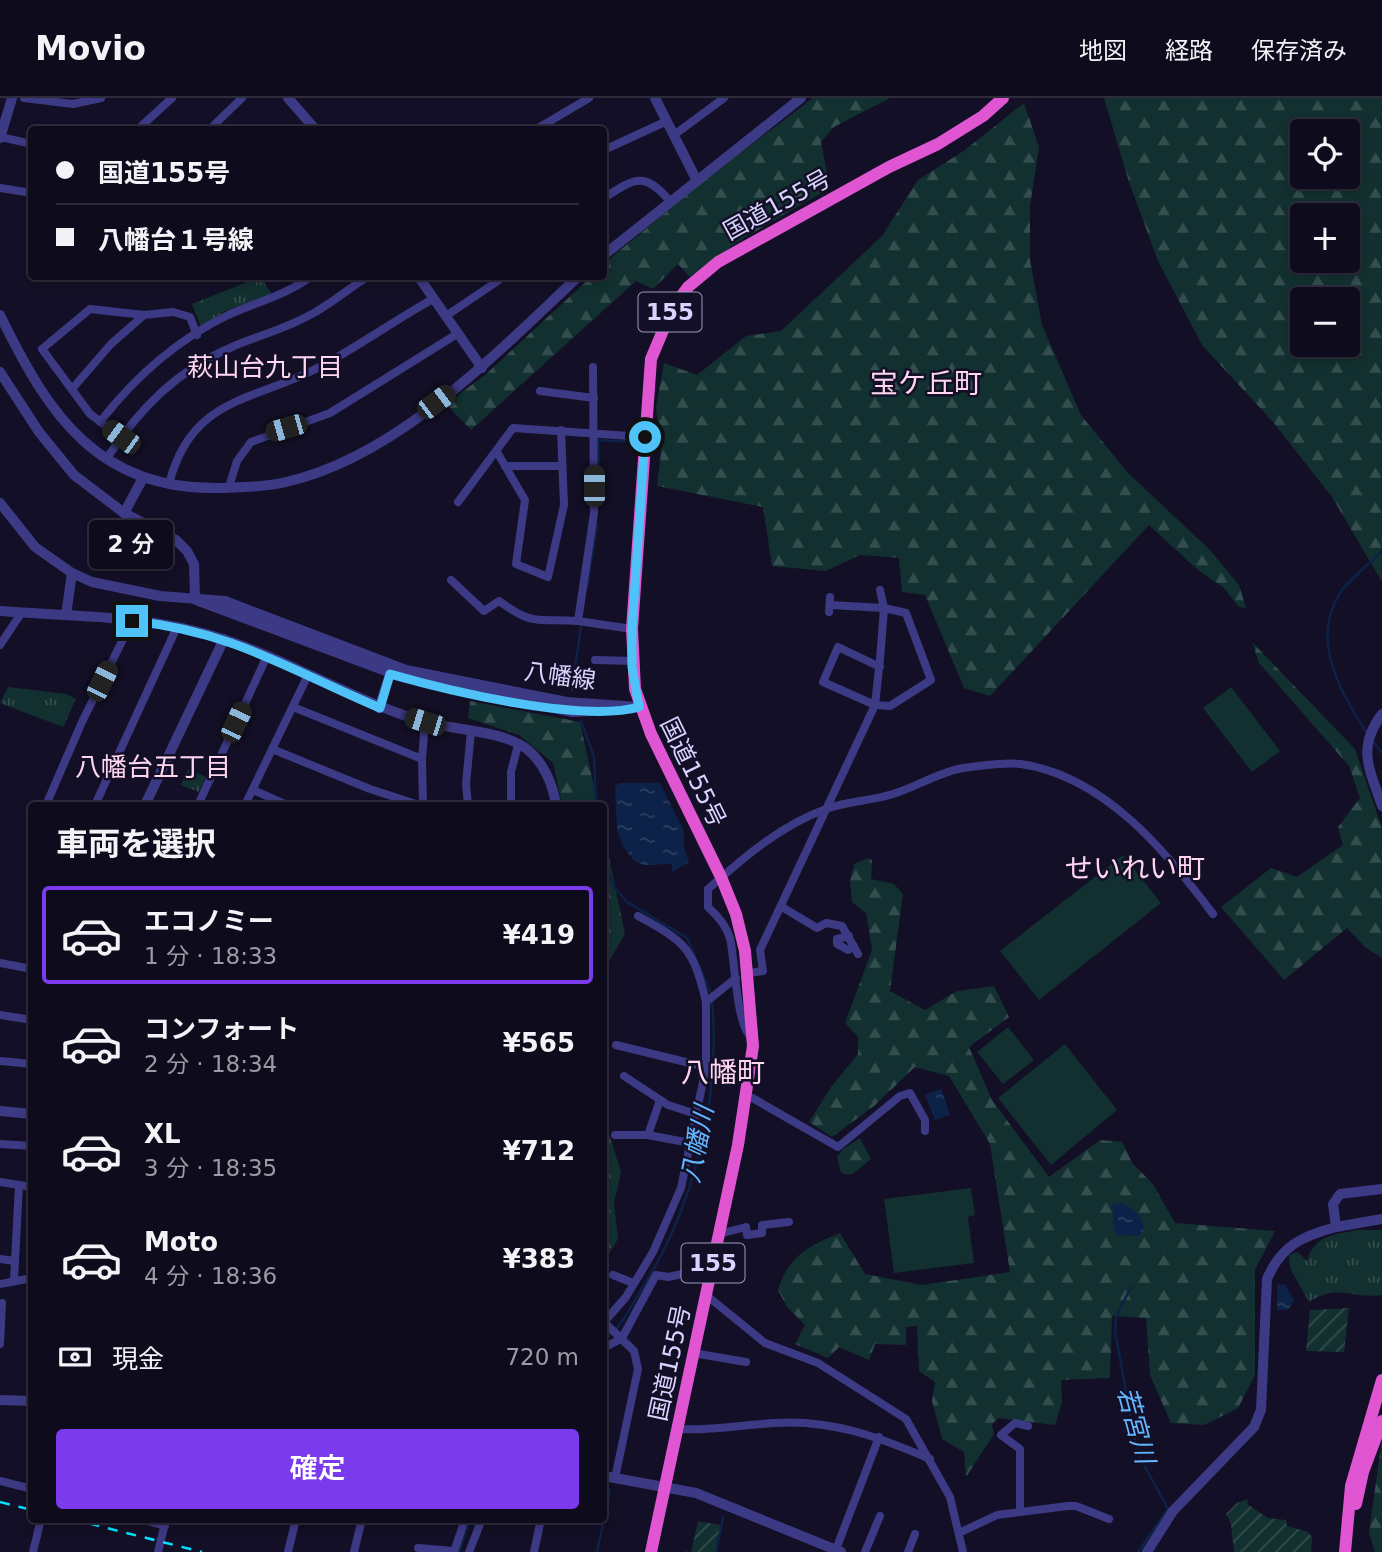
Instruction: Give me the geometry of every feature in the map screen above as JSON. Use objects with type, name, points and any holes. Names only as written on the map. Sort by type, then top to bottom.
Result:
[{"type":"highway","name":"国道155号","points":[[651,1552],[747,1095],[753,1038],[742,975],[736,914],[721,877],[685,810],[639,707],[632,661],[632,629],[652,359],[665,321],[688,287],[719,262],[746,244],[938,144],[983,116],[1003,98]]},
{"type":"highway","points":[[1347,1552],[1354,1472],[1382,1380]]},
{"type":"highway","points":[[1347,1552],[1363,1472],[1382,1421]]},
{"type":"street","points":[[12,98],[0,137],[28,143]]},
{"type":"street","points":[[24,98],[72,104],[101,98]]},
{"type":"street","points":[[141,126],[172,98]]},
{"type":"street","points":[[213,126],[242,98]]},
{"type":"street","points":[[288,98],[312,126]]},
{"type":"street","points":[[542,126],[589,98]]},
{"type":"street","points":[[655,98],[696,181]]},
{"type":"street","points":[[674,135],[724,98]]},
{"type":"street","points":[[607,253],[801,98]]},
{"type":"street","points":[[607,149],[667,121]]},
{"type":"street","points":[[607,196],[631,183],[647,181],[654,183],[670,201]]},
{"type":"street","points":[[0,188],[28,192]]},
{"type":"street","points":[[100,422],[146,369],[223,318],[269,301],[305,280]]},
{"type":"street","points":[[107,458],[146,404],[182,373],[235,346],[282,330],[311,315],[363,280]]},
{"type":"street","points":[[423,280],[433,299],[482,368]]},
{"type":"street","points":[[446,316],[499,280]]},
{"type":"street","points":[[0,315],[45,398],[71,430],[107,458],[143,478],[169,484],[229,487],[286,483],[352,459],[380,443],[482,368],[575,280]]},
{"type":"street","points":[[169,484],[174,465],[187,439],[220,407],[327,363],[433,299]]},
{"type":"street","points":[[121,437],[90,414],[42,348],[85,310],[97,308],[144,315],[173,312],[190,317],[197,335]]},
{"type":"street","points":[[72,389],[111,344],[144,315]]},
{"type":"street","points":[[229,487],[237,461],[251,442],[330,413],[457,334]]},
{"type":"street","points":[[578,621],[594,513],[593,367]]},
{"type":"street","points":[[0,372],[55,453],[89,488],[124,513],[176,540],[187,551],[194,564],[195,599]]},
{"type":"street","points":[[540,391],[594,398]]},
{"type":"street","points":[[458,502],[513,428],[645,437]]},
{"type":"street","points":[[497,452],[525,500],[516,564],[548,577],[564,505],[561,430]]},
{"type":"street","points":[[505,466],[562,466]]},
{"type":"street","points":[[124,513],[143,478]]},
{"type":"street","name":"八幡線","points":[[0,503],[35,547],[72,573],[119,589],[195,599],[392,670],[573,712],[626,711],[639,707]]},
{"type":"street","points":[[66,615],[72,573]]},
{"type":"street","points":[[451,580],[484,611],[499,601],[522,618],[535,622],[546,618],[632,629]]},
{"type":"street","points":[[710,1000],[742,975],[763,971],[760,950],[875,705],[884,608],[880,590]]},
{"type":"street","points":[[830,605],[906,612],[931,680],[890,706],[875,705],[823,682],[838,647],[880,667]]},
{"type":"street","points":[[0,611],[132,621],[177,627],[224,639],[380,708],[425,722],[471,731],[528,749],[552,782],[555,802]]},
{"type":"street","points":[[0,645],[22,612]]},
{"type":"street","points":[[47,802],[82,722],[132,621]]},
{"type":"street","points":[[96,802],[177,627]]},
{"type":"street","points":[[146,802],[224,639]]},
{"type":"street","points":[[199,802],[267,656]]},
{"type":"street","points":[[595,660],[632,661]]},
{"type":"street","points":[[380,708],[392,670]]},
{"type":"street","points":[[247,802],[308,675]]},
{"type":"street","points":[[293,706],[422,759]]},
{"type":"street","points":[[1382,714],[1369,732],[1366,757],[1382,806]]},
{"type":"street","points":[[421,802],[425,722]]},
{"type":"street","points":[[468,802],[466,784],[471,731]]},
{"type":"street","points":[[511,802],[511,772],[518,745]]},
{"type":"street","points":[[272,749],[370,789],[411,802]]},
{"type":"street","points":[[742,975],[730,936],[706,899],[708,889],[742,858],[792,824],[827,808],[894,794],[960,768],[1020,764],[1069,779],[1123,812],[1213,914]]},
{"type":"street","points":[[253,790],[280,802]]},
{"type":"street","points":[[782,906],[817,928],[835,922],[849,936],[856,950],[848,950],[837,944],[837,939],[849,936]]},
{"type":"street","points":[[607,1323],[642,1273],[663,1233],[681,1188],[706,1067],[710,1000],[688,948],[671,934],[638,916]]},
{"type":"street","points":[[0,963],[28,968]]},
{"type":"street","points":[[0,1015],[28,1019]]},
{"type":"street","points":[[616,1045],[706,1067]]},
{"type":"street","points":[[0,1060],[28,1064]]},
{"type":"street","points":[[624,1076],[660,1100],[696,1114]]},
{"type":"street","points":[[747,1095],[838,1147],[906,1093],[915,1098],[925,1120],[925,1130]]},
{"type":"street","points":[[648,1135],[660,1100]]},
{"type":"street","points":[[0,1111],[28,1114]]},
{"type":"street","points":[[615,1135],[648,1135],[690,1143]]},
{"type":"street","points":[[0,1144],[28,1146]]},
{"type":"street","points":[[0,1182],[28,1186]]},
{"type":"street","points":[[14,1280],[19,1185]]},
{"type":"street","points":[[1336,1227],[1333,1204],[1340,1194],[1382,1189]]},
{"type":"street","points":[[1147,1552],[1173,1511],[1254,1427],[1261,1410],[1268,1279],[1275,1260],[1304,1236],[1382,1219]]},
{"type":"street","points":[[719,1234],[746,1227],[747,1235],[762,1233],[762,1224],[789,1222]]},
{"type":"street","points":[[0,1259],[15,1261]]},
{"type":"street","points":[[642,1273],[654,1279]]},
{"type":"street","points":[[607,1346],[620,1336],[656,1275],[668,1278],[687,1273],[710,1279]]},
{"type":"street","points":[[613,1275],[633,1283]]},
{"type":"street","points":[[0,1284],[28,1278]]},
{"type":"street","points":[[706,1295],[765,1343],[818,1363],[906,1419],[950,1497],[961,1532],[963,1552]]},
{"type":"street","points":[[0,1345],[2,1303]]},
{"type":"street","points":[[607,1325],[637,1356],[638,1369],[615,1478]]},
{"type":"street","points":[[693,1353],[746,1362]]},
{"type":"street","points":[[0,1400],[28,1401]]},
{"type":"street","points":[[677,1429],[735,1428],[775,1422],[830,1424],[879,1437],[930,1459]]},
{"type":"street","points":[[1020,1511],[1020,1450],[1001,1435],[1015,1423],[1028,1426]]},
{"type":"street","points":[[607,1477],[696,1493],[837,1551],[879,1437]]},
{"type":"street","points":[[0,1481],[28,1488]]},
{"type":"street","points":[[961,1532],[996,1515],[1076,1506],[1109,1519]]},
{"type":"street","points":[[865,1552],[880,1516]]},
{"type":"street","points":[[33,1552],[40,1523]]},
{"type":"street","points":[[158,1552],[165,1523]]},
{"type":"street","points":[[288,1552],[295,1523]]},
{"type":"street","points":[[354,1552],[361,1523]]},
{"type":"street","points":[[418,1548],[454,1552],[464,1523]]},
{"type":"street","points":[[469,1552],[480,1523]]},
{"type":"street","points":[[534,1552],[540,1523]]},
{"type":"street","points":[[908,1552],[915,1534]]},
{"type":"green space","points":[[813,98],[890,98],[834,127],[821,142],[830,188],[739,241],[690,277],[678,264],[653,289],[636,281],[471,430],[446,404],[485,375],[588,280],[607,280],[607,262],[707,178]]},
{"type":"green space","points":[[1104,98],[1382,98],[1382,582],[1332,497],[1273,422],[1202,345],[1158,261],[1129,182]]},
{"type":"green space","points":[[1024,103],[1039,147],[1030,206],[1030,260],[1042,325],[1081,415],[1127,472],[1210,550],[1239,585],[1246,608],[1239,607],[1223,587],[1199,571],[1149,525],[990,696],[964,688],[925,595],[902,592],[899,558],[860,555],[826,571],[772,566],[763,507],[657,486],[661,453],[656,407],[664,363],[697,375],[746,336],[781,331],[882,236],[918,180],[965,150]]},
{"type":"green space","points":[[252,280],[262,280],[272,294],[225,311],[201,327],[192,304]]},
{"type":"green space","points":[[1252,642],[1355,749],[1382,828],[1382,958],[1366,948],[1347,928],[1284,980],[1221,907],[1271,868],[1297,877],[1343,845],[1338,827],[1360,798],[1349,766],[1259,663]]},
{"type":"green space","points":[[8,687],[66,694],[76,699],[63,727],[0,703]]},
{"type":"green space","points":[[1231,687],[1280,751],[1252,772],[1203,708]]},
{"type":"green space","points":[[470,701],[580,722],[597,802],[561,802],[553,763],[519,735],[468,718]]},
{"type":"green space","points":[[188,769],[206,777],[199,792],[181,785]]},
{"type":"green space","points":[[607,847],[625,934],[607,965]]},
{"type":"green space","points":[[1123,855],[1161,903],[1039,1000],[1000,951]]},
{"type":"green space","points":[[868,858],[872,860],[871,879],[894,884],[903,894],[890,991],[925,1010],[957,991],[994,986],[1009,1017],[969,1047],[992,1100],[1049,1177],[1100,1140],[1122,1142],[1133,1164],[1153,1184],[1175,1223],[1275,1231],[1255,1270],[1255,1375],[1238,1408],[1204,1425],[1171,1423],[1150,1375],[1146,1318],[1112,1316],[1110,1378],[1061,1380],[1062,1402],[1055,1425],[999,1418],[992,1424],[994,1434],[966,1477],[964,1452],[942,1439],[932,1401],[935,1382],[919,1371],[917,1326],[906,1327],[906,1345],[875,1344],[869,1360],[839,1347],[828,1358],[795,1344],[805,1325],[787,1307],[778,1290],[782,1278],[801,1254],[840,1233],[865,1274],[922,1285],[1010,1272],[990,1144],[949,1076],[915,1067],[874,1106],[832,1137],[809,1122],[831,1087],[858,1054],[858,1037],[845,1023],[872,950],[866,913],[852,902],[850,881],[854,864]]},
{"type":"green space","points":[[1008,1027],[1034,1060],[1003,1084],[977,1052]]},
{"type":"green space","points":[[1065,1044],[1117,1110],[1051,1165],[998,1098]]},
{"type":"green space","points":[[607,1127],[621,1172],[614,1203],[618,1239],[607,1257]]},
{"type":"green space","points":[[860,1138],[871,1159],[851,1175],[841,1173],[837,1157],[843,1149]]},
{"type":"green space","points":[[971,1188],[975,1215],[968,1217],[974,1263],[894,1273],[884,1199]]},
{"type":"green space","points":[[1357,1230],[1382,1230],[1382,1295],[1336,1292],[1319,1296],[1309,1302],[1290,1268],[1289,1255],[1298,1252],[1307,1261],[1315,1245],[1327,1237]]},
{"type":"green space","points":[[1349,1308],[1344,1352],[1306,1351],[1310,1310]]},
{"type":"green space","points":[[1382,1438],[1382,1552],[1375,1552],[1369,1533]]},
{"type":"green space","points":[[1248,1499],[1247,1504],[1268,1518],[1286,1520],[1287,1526],[1308,1532],[1312,1537],[1311,1552],[1234,1552],[1231,1524],[1226,1514],[1237,1503]]},
{"type":"green space","points":[[698,1521],[721,1525],[716,1552],[691,1552]]},
{"type":"water","points":[[619,783],[660,783],[684,831],[684,848],[689,862],[672,872],[672,864],[644,865],[634,861],[623,846],[617,830],[615,787]]},
{"type":"water","points":[[941,1089],[950,1115],[935,1120],[925,1095]]},
{"type":"water","points":[[1115,1203],[1126,1205],[1138,1215],[1144,1230],[1139,1236],[1115,1235],[1112,1206]]},
{"type":"water","points":[[1285,1284],[1294,1300],[1288,1310],[1277,1310],[1277,1285]]},
{"type":"waterway","name":"八幡川","points":[[600,497],[598,440],[637,442]]},
{"type":"waterway","name":"八幡川","points":[[587,587],[597,525]]},
{"type":"waterway","points":[[1368,735],[1348,702],[1333,667],[1328,648],[1328,630],[1331,611],[1340,593],[1382,551]]},
{"type":"waterway","name":"八幡川","points":[[572,691],[581,626]]},
{"type":"waterway","name":"八幡川","points":[[581,721],[594,757],[596,802]]},
{"type":"waterway","points":[[1372,740],[1382,753]]},
{"type":"waterway","name":"八幡川","points":[[607,870],[614,887],[627,902],[687,938],[711,994]]},
{"type":"waterway","name":"八幡川","points":[[607,1337],[623,1320],[657,1264],[688,1192],[699,1155],[712,1078],[712,1001]]},
{"type":"waterway","name":"若宮川","points":[[1131,1287],[1116,1317],[1115,1331],[1137,1452],[1168,1509],[1138,1552]]},
{"type":"waterway","points":[[607,1504],[610,1490]]},
{"type":"waterway","points":[[716,1552],[723,1517]]},
{"type":"waterway","name":"八幡川","points":[[459,1552],[469,1523]]},
{"type":"waterway","points":[[597,1552],[603,1523]]},
{"type":"railway","points":[[0,1502],[28,1509]]},
{"type":"railway","points":[[87,1523],[202,1552]]},
{"type":"district","name":"萩山台九丁目","points":[[265,367]]},
{"type":"district","name":"宝ケ丘町","points":[[926,383]]},
{"type":"district","name":"八幡台五丁目","points":[[153,767]]},
{"type":"district","name":"せいれい町","points":[[1135,868]]},
{"type":"district","name":"八幡町","points":[[723,1072]]},
{"type":"route","points":[[132,621],[196,631],[240,644],[380,708],[390,674],[573,712],[626,711],[639,707],[632,667],[632,629],[639,560],[645,437]]}]
